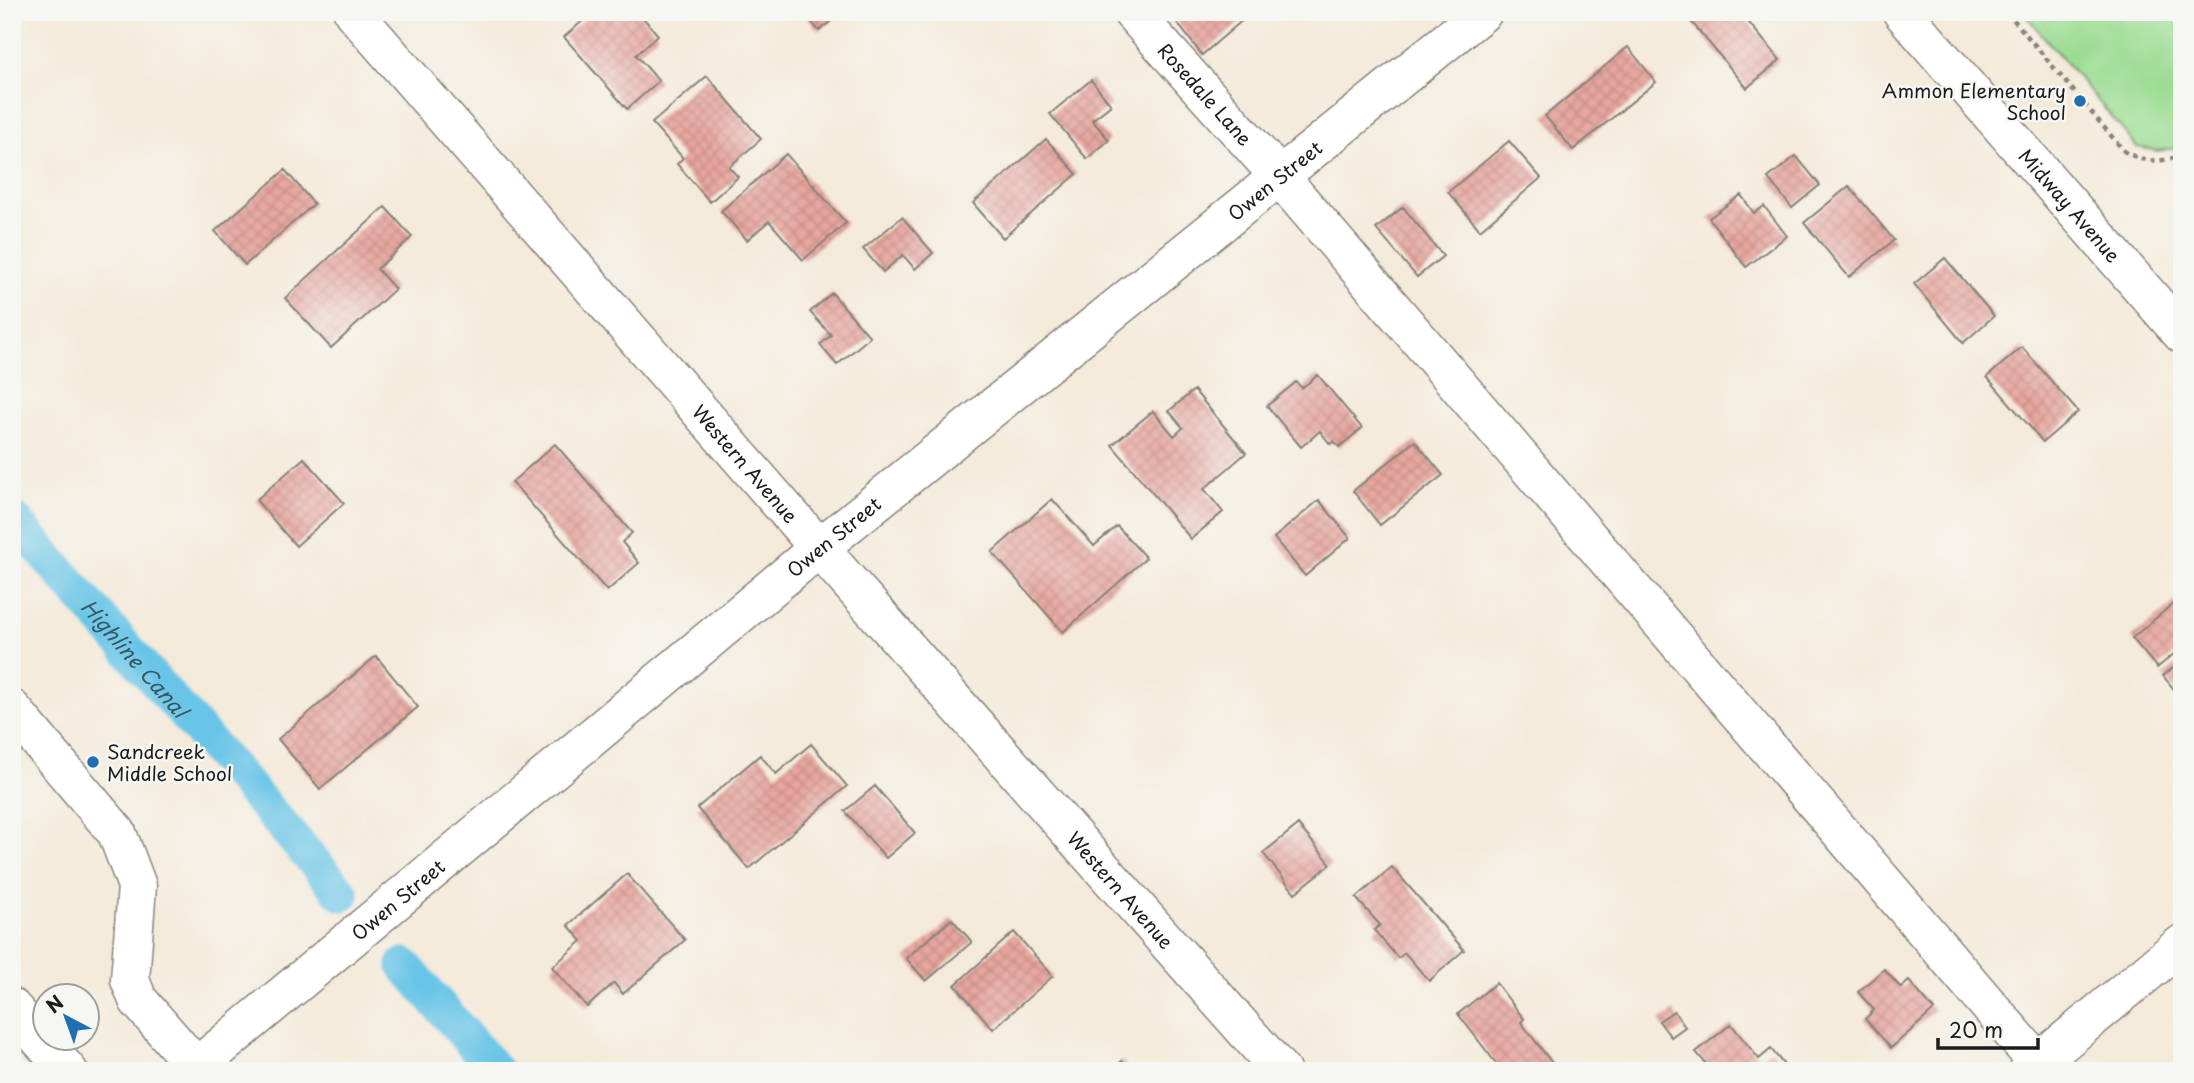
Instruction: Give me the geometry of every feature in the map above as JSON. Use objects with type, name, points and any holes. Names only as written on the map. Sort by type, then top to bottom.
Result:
[{"type":"street","name":"Western Avenue","points":[[353,12],[819,548],[1281,1071]]},
{"type":"street","name":"Rosedale Lane","points":[[1132,12],[1280,177],[2037,1068]]},
{"type":"street","name":"Owen Street","points":[[194,1069],[819,548],[1483,12]]},
{"type":"street","name":"Midway Avenue","points":[[1902,12],[2182,334]]},
{"type":"street","points":[[12,709],[117,833],[137,886],[130,980],[138,1000],[194,1069]]},
{"type":"street","points":[[2037,1068],[2182,944]]},
{"type":"street","points":[[12,1008],[68,1071]]},
{"type":"path","points":[[2007,12],[2124,150],[2138,159],[2163,162],[2182,155]]},
{"type":"green space","points":[[2023,12],[2182,12],[2182,147],[2158,151],[2137,147]]},
{"type":"building","points":[[593,12],[638,12],[658,35],[636,55],[659,81],[627,109],[564,37]]},
{"type":"building","points":[[803,12],[842,12],[819,31]]},
{"type":"building","points":[[1169,12],[1252,12],[1202,55]]},
{"type":"building","points":[[1683,12],[1740,12],[1780,60],[1747,88]]},
{"type":"building","points":[[1628,47],[1656,82],[1573,150],[1545,116]]},
{"type":"building","points":[[707,76],[761,139],[729,167],[738,177],[710,202],[677,164],[683,158],[652,123]]},
{"type":"building","points":[[1091,80],[1111,105],[1092,120],[1109,140],[1087,159],[1050,114]]},
{"type":"building","points":[[1046,139],[1077,174],[1003,238],[973,203]]},
{"type":"building","points":[[1509,141],[1541,178],[1480,230],[1448,192]]},
{"type":"building","points":[[786,154],[846,223],[803,260],[769,221],[747,240],[721,211]]},
{"type":"building","points":[[1796,156],[1820,185],[1792,208],[1768,178]]},
{"type":"building","points":[[285,170],[314,204],[245,265],[215,231]]},
{"type":"building","points":[[1849,186],[1894,240],[1849,277],[1804,223]]},
{"type":"building","points":[[1741,195],[1754,213],[1764,206],[1787,236],[1746,267],[1709,218]]},
{"type":"building","points":[[385,207],[412,237],[377,269],[395,289],[331,348],[285,298]]},
{"type":"building","points":[[1403,207],[1443,256],[1417,277],[1376,229]]},
{"type":"building","points":[[902,217],[933,253],[915,269],[903,255],[883,272],[863,249]]},
{"type":"building","points":[[1945,258],[1994,316],[1963,343],[1914,284]]},
{"type":"building","points":[[832,293],[870,337],[837,365],[820,345],[831,335],[810,312]]},
{"type":"building","points":[[2022,347],[2078,412],[2043,442],[1987,377]]},
{"type":"building","points":[[1318,375],[1362,428],[1339,447],[1334,441],[1330,444],[1320,431],[1301,447],[1267,406],[1296,382],[1302,388]]},
{"type":"building","points":[[1194,390],[1246,453],[1204,489],[1223,512],[1191,539],[1112,445],[1153,411],[1174,436],[1183,428],[1169,411]]},
{"type":"building","points":[[1415,441],[1443,475],[1380,525],[1353,491]]},
{"type":"building","points":[[555,444],[632,533],[622,542],[639,563],[607,591],[512,482]]},
{"type":"building","points":[[304,458],[344,503],[296,546],[256,500]]},
{"type":"building","points":[[1052,499],[1094,546],[1117,526],[1146,558],[1063,632],[992,552]]},
{"type":"building","points":[[1319,500],[1350,538],[1305,576],[1274,538]]},
{"type":"building","points":[[2182,596],[2182,647],[2157,668],[2132,638]]},
{"type":"building","points":[[376,656],[418,707],[320,789],[278,739]]},
{"type":"building","points":[[2182,660],[2182,699],[2163,676]]},
{"type":"building","points":[[811,744],[847,786],[749,869],[697,808],[760,755],[776,774]]},
{"type":"building","points":[[875,786],[915,833],[886,858],[845,811]]},
{"type":"building","points":[[1298,825],[1331,864],[1295,893],[1263,853]]},
{"type":"building","points":[[1392,867],[1464,950],[1429,981],[1405,953],[1398,958],[1374,930],[1380,925],[1356,898]]},
{"type":"building","points":[[627,874],[685,940],[623,994],[614,983],[587,1007],[552,967],[582,941],[568,925]]},
{"type":"building","points":[[952,919],[972,942],[926,981],[906,958]]},
{"type":"building","points":[[1014,932],[1053,976],[993,1029],[955,985]]},
{"type":"building","points":[[1884,969],[1901,988],[1909,981],[1934,1010],[1891,1048],[1865,1019],[1874,1010],[1858,992]]},
{"type":"building","points":[[1496,983],[1524,1019],[1521,1022],[1558,1071],[1502,1071],[1458,1014]]},
{"type":"building","points":[[1674,1011],[1685,1027],[1671,1037],[1659,1021]]},
{"type":"building","points":[[1731,1024],[1759,1059],[1771,1049],[1789,1071],[1712,1071],[1696,1052]]},
{"type":"building","points":[[1122,1061],[1131,1071],[1111,1071]]},
{"type":"waterway","name":"Highline Canal","points":[[12,517],[342,894]]},
{"type":"waterway","name":"Highline Canal","points":[[404,965],[496,1071]]},
{"type":"place","name":"Ammon Elementary School","points":[[2080,101]]},
{"type":"place","name":"Sandcreek Middle School","points":[[93,762]]}]
